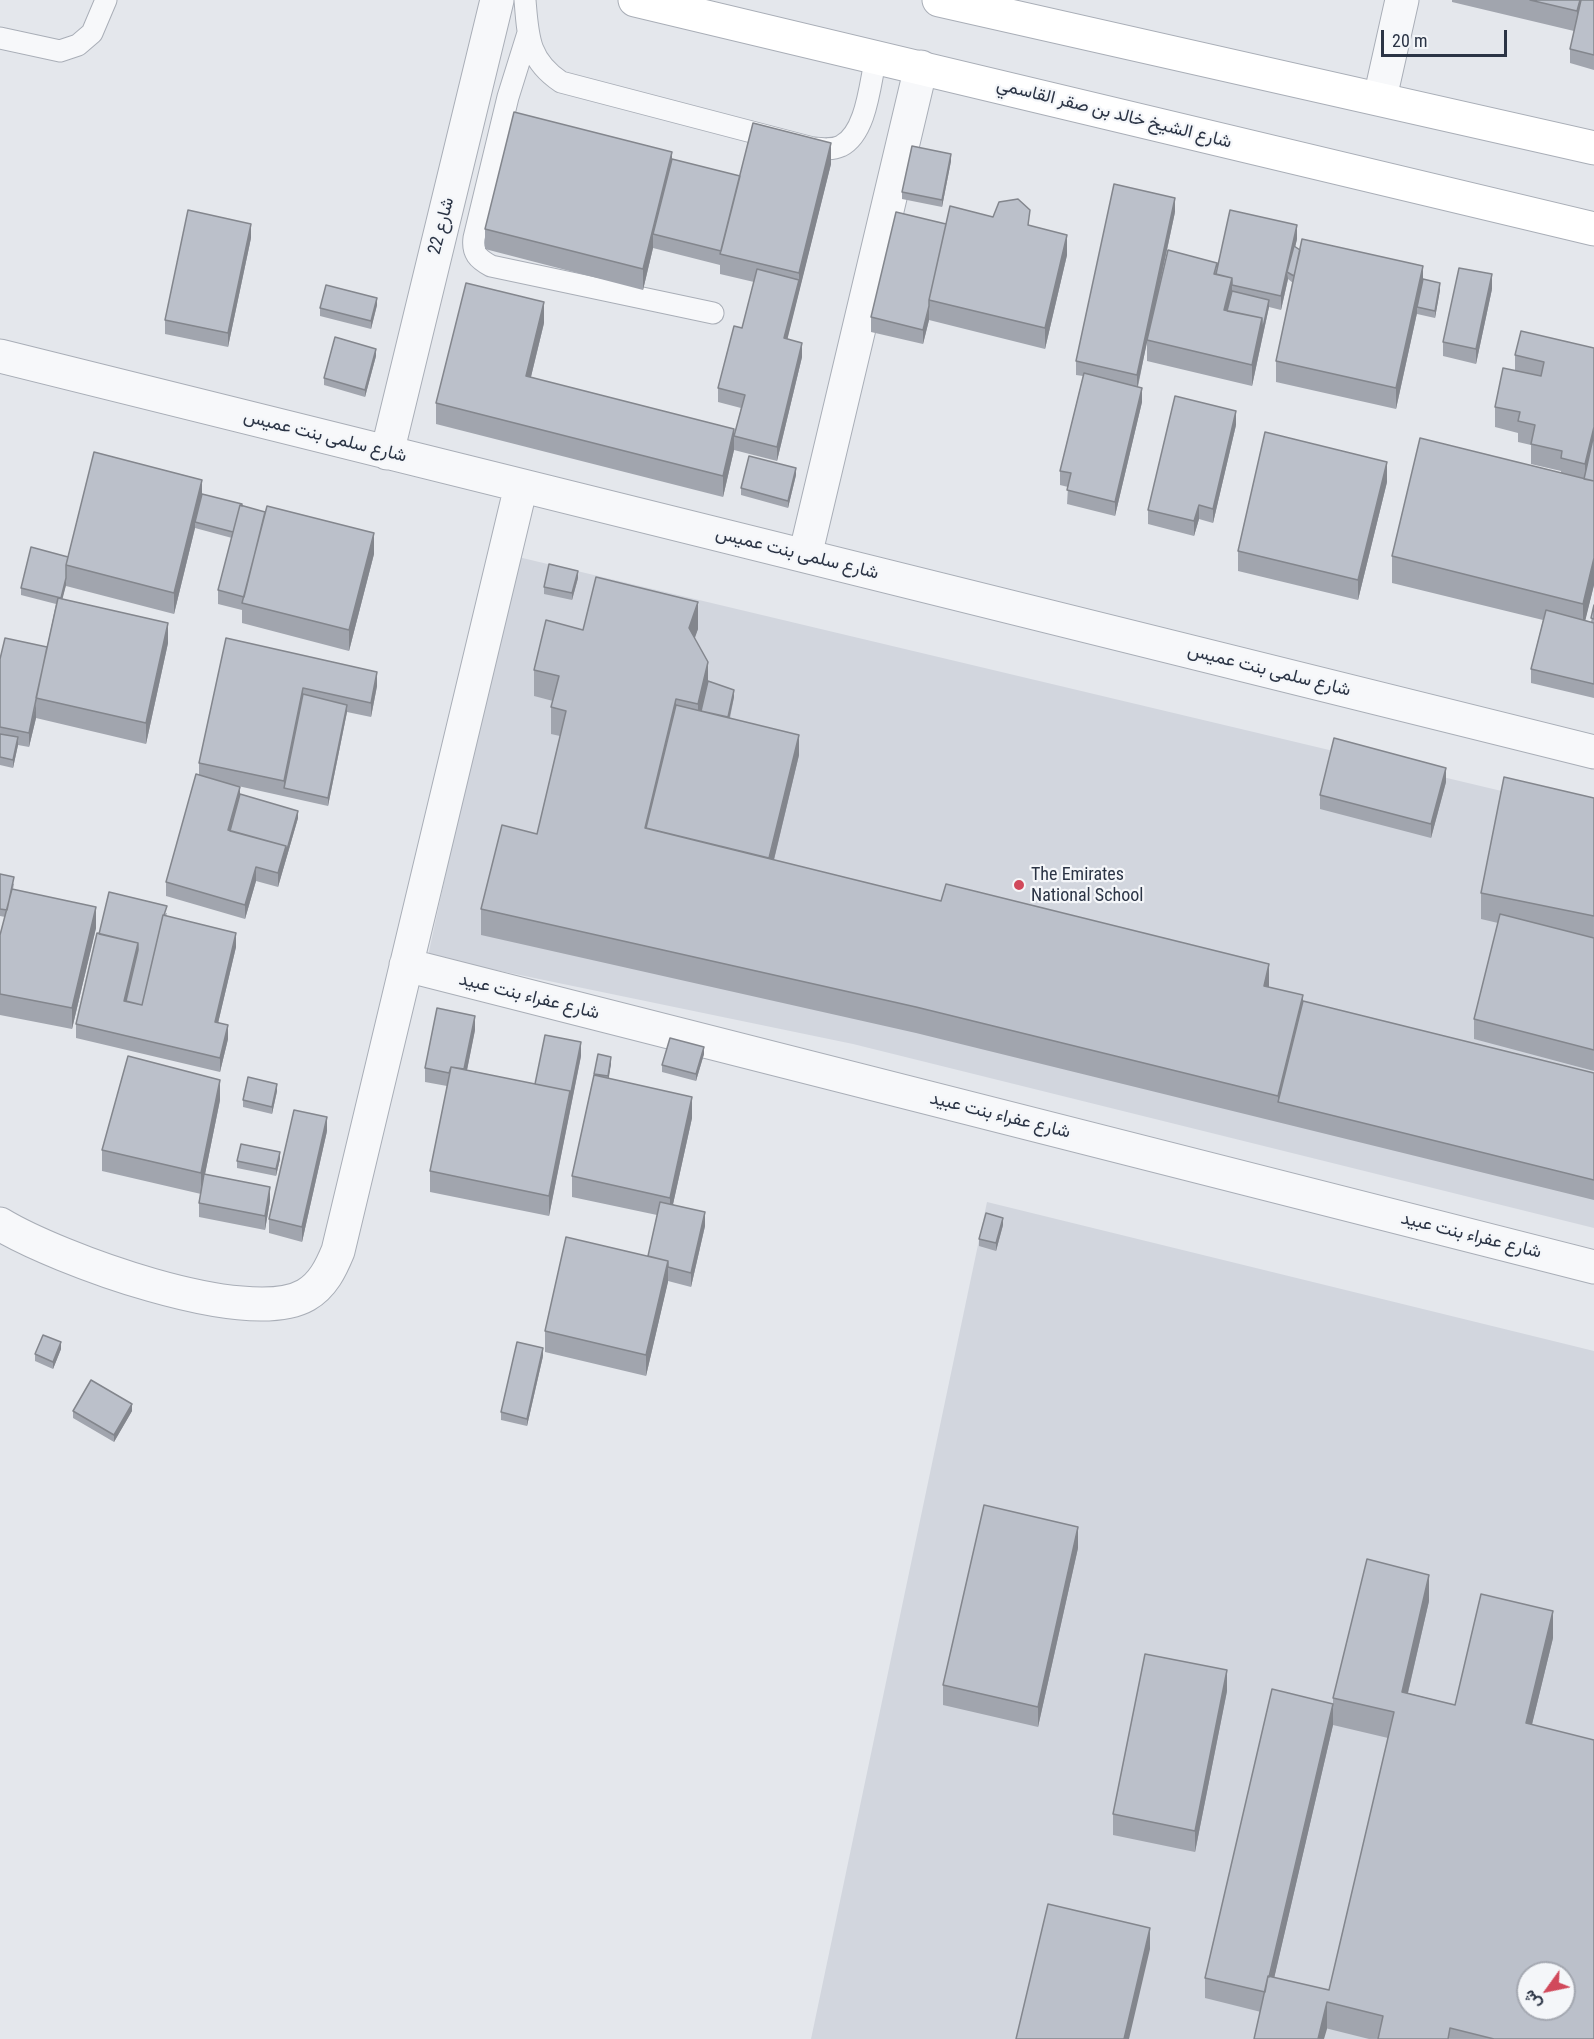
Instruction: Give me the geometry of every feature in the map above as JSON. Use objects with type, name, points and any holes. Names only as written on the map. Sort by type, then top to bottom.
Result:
[{"type":"main road","name":"شارع الشيخ خالد بن صقر القاسمي","points":[[635,0],[1593,229]]},
{"type":"main road","points":[[939,0],[1594,148]]},
{"type":"street","name":"شارع 22","points":[[387,453],[497,0]]},
{"type":"street","points":[[1380,99],[1402,0]]},
{"type":"street","points":[[806,556],[921,68]]},
{"type":"street","name":"شارع سلمى بنت عميس","points":[[1,361],[387,453],[1594,752]]},
{"type":"street","points":[[0,1224],[66,1257],[128,1279],[191,1295],[256,1305],[279,1304],[306,1295],[327,1277],[338,1251],[521,486]]},
{"type":"street","name":"شارع عفراء بنت عبيد","points":[[406,965],[1594,1267]]},
{"type":"lane","points":[[0,38],[60,51],[78,45],[92,33],[106,0]]},
{"type":"lane","points":[[525,0],[531,48],[538,62],[561,82],[813,148],[829,149],[841,146],[859,127],[876,57]]},
{"type":"lane","points":[[528,33],[508,97],[474,238],[473,247],[476,256],[491,266],[712,313]]},
{"type":"shaded area","name":"The Emirates National School","points":[[514,556],[1594,813],[1594,1228],[853,1044],[428,956]]},
{"type":"shaded area","points":[[987,1202],[1594,1351],[1594,2039],[811,2039]]},
{"type":"building","points":[[1530,0],[1580,0],[1577,11]]},
{"type":"building","points":[[1581,0],[1594,0],[1594,55],[1570,49]]},
{"type":"building","points":[[514,112],[672,152],[643,269],[485,229]]},
{"type":"building","points":[[753,123],[831,143],[799,273],[720,254]]},
{"type":"building","points":[[912,146],[951,154],[942,200],[902,192]]},
{"type":"building","points":[[672,159],[740,176],[721,251],[653,234]]},
{"type":"building","points":[[1114,184],[1175,198],[1137,375],[1076,361]]},
{"type":"building","points":[[1018,199],[1030,210],[1028,225],[1067,235],[1045,328],[929,300],[950,206],[993,217],[999,202]]},
{"type":"building","points":[[188,210],[251,224],[228,333],[165,320]]},
{"type":"building","points":[[1230,210],[1297,225],[1281,296],[1232,285],[1232,278],[1216,274]]},
{"type":"building","points":[[896,212],[946,224],[923,330],[871,317]]},
{"type":"building","points":[[1302,239],[1423,266],[1396,388],[1276,361]]},
{"type":"building","points":[[1294,246],[1300,250],[1294,276],[1287,272]]},
{"type":"building","points":[[1168,250],[1217,263],[1214,274],[1232,278],[1224,310],[1262,318],[1252,365],[1147,340]]},
{"type":"building","points":[[1459,268],[1492,274],[1476,349],[1443,342]]},
{"type":"building","points":[[757,269],[799,280],[784,338],[802,343],[777,447],[734,436],[745,395],[718,388],[734,326],[742,328]]},
{"type":"building","points":[[1423,279],[1440,283],[1435,311],[1417,307]]},
{"type":"building","points":[[466,283],[544,302],[526,376],[734,429],[723,476],[436,403]]},
{"type":"building","points":[[326,285],[377,298],[371,321],[320,308]]},
{"type":"building","points":[[1232,291],[1269,300],[1262,332],[1262,318],[1227,311]]},
{"type":"building","points":[[1521,331],[1594,348],[1594,427],[1585,464],[1561,458],[1562,451],[1531,444],[1535,425],[1518,421],[1520,412],[1495,407],[1503,368],[1541,376],[1544,362],[1515,355]]},
{"type":"building","points":[[335,337],[376,349],[365,390],[324,378]]},
{"type":"building","points":[[1084,373],[1142,388],[1115,502],[1067,490],[1071,473],[1060,471]]},
{"type":"building","points":[[1175,396],[1236,411],[1213,509],[1199,505],[1194,521],[1148,510]]},
{"type":"building","points":[[1265,432],[1387,462],[1358,580],[1238,551]]},
{"type":"building","points":[[1594,434],[1594,481],[1584,479]]},
{"type":"building","points":[[1420,438],[1594,481],[1594,558],[1583,604],[1392,556]]},
{"type":"building","points":[[94,452],[202,480],[174,593],[66,565]]},
{"type":"building","points":[[749,456],[796,468],[788,501],[741,488]]},
{"type":"building","points":[[202,494],[242,504],[233,532],[195,522]]},
{"type":"building","points":[[240,505],[265,512],[244,597],[218,590]]},
{"type":"building","points":[[267,506],[374,533],[349,630],[242,603]]},
{"type":"building","points":[[31,547],[68,557],[61,598],[21,588]]},
{"type":"building","points":[[549,564],[578,571],[572,593],[544,587]]},
{"type":"building","points":[[596,577],[698,602],[689,628],[708,662],[698,704],[676,699],[645,828],[941,901],[946,884],[1269,964],[1264,986],[1303,995],[1278,1096],[916,1007],[481,909],[502,825],[537,834],[566,711],[551,707],[559,676],[534,670],[546,620],[583,630]]},
{"type":"building","points":[[58,598],[168,623],[146,723],[36,698]]},
{"type":"building","points":[[1546,610],[1594,623],[1594,684],[1531,669]]},
{"type":"building","points":[[5,638],[47,647],[29,733],[0,727],[0,659]]},
{"type":"building","points":[[226,638],[377,672],[371,703],[303,688],[284,781],[199,763]]},
{"type":"building","points":[[708,681],[734,690],[728,717],[701,711]]},
{"type":"building","points":[[303,694],[347,705],[328,798],[284,788]]},
{"type":"building","points":[[676,705],[799,735],[769,858],[646,828]]},
{"type":"building","points":[[0,734],[18,737],[13,760],[0,757]]},
{"type":"building","points":[[1334,738],[1446,768],[1431,824],[1320,795]]},
{"type":"building","points":[[196,774],[240,787],[228,830],[286,846],[278,873],[256,867],[245,905],[166,882]]},
{"type":"building","points":[[1504,777],[1594,798],[1594,916],[1481,893]]},
{"type":"building","points":[[240,794],[298,811],[286,853],[286,846],[230,831]]},
{"type":"building","points":[[0,874],[14,877],[7,910],[0,909]]},
{"type":"building","points":[[12,889],[96,907],[72,1008],[0,994],[0,935]]},
{"type":"building","points":[[109,892],[167,906],[142,1005],[126,1001],[138,943],[99,934]]},
{"type":"building","points":[[1500,914],[1594,938],[1594,1050],[1474,1019]]},
{"type":"building","points":[[163,915],[236,933],[215,1022],[228,1025],[220,1058],[76,1024],[97,933],[138,943],[124,1001],[142,1005]]},
{"type":"building","points":[[1303,1001],[1594,1073],[1594,1180],[1278,1102]]},
{"type":"building","points":[[437,1008],[475,1016],[464,1069],[451,1067],[449,1073],[425,1068]]},
{"type":"building","points":[[545,1035],[581,1042],[570,1097],[570,1091],[535,1084]]},
{"type":"building","points":[[670,1038],[704,1047],[696,1074],[662,1065]]},
{"type":"building","points":[[598,1054],[611,1057],[608,1076],[594,1074]]},
{"type":"building","points":[[128,1056],[220,1080],[201,1173],[102,1150]]},
{"type":"building","points":[[451,1067],[570,1091],[549,1196],[430,1171]]},
{"type":"building","points":[[594,1075],[692,1097],[670,1198],[572,1176]]},
{"type":"building","points":[[248,1077],[277,1084],[272,1107],[243,1100]]},
{"type":"building","points":[[294,1110],[327,1117],[302,1227],[269,1219]]},
{"type":"building","points":[[241,1144],[280,1152],[276,1169],[237,1161]]},
{"type":"building","points":[[204,1174],[270,1187],[265,1216],[199,1203]]},
{"type":"building","points":[[660,1202],[705,1212],[691,1273],[668,1267],[668,1261],[648,1256]]},
{"type":"building","points":[[986,1213],[1003,1218],[996,1243],[979,1239]]},
{"type":"building","points":[[566,1237],[668,1261],[646,1355],[545,1331]]},
{"type":"building","points":[[43,1335],[61,1342],[53,1362],[35,1354]]},
{"type":"building","points":[[517,1342],[543,1348],[527,1419],[501,1412]]},
{"type":"building","points":[[91,1380],[132,1404],[114,1435],[73,1411]]},
{"type":"building","points":[[984,1505],[1078,1527],[1038,1707],[943,1685]]},
{"type":"building","points":[[1367,1559],[1429,1575],[1402,1692],[1455,1705],[1481,1594],[1553,1611],[1526,1723],[1594,1740],[1594,2039],[1494,2039],[1450,2028],[1448,2039],[1378,2039],[1383,2016],[1327,2002],[1318,2039],[1254,2039],[1268,1976],[1329,1990],[1394,1712],[1333,1698]]},
{"type":"building","points":[[1145,1654],[1227,1670],[1195,1831],[1113,1814]]},
{"type":"building","points":[[1272,1689],[1333,1704],[1265,1992],[1205,1978]]},
{"type":"building","points":[[1048,1904],[1150,1928],[1124,2039],[1016,2039]]},
{"type":"place","name":"The Emirates National School","points":[[1019,885]]}]
